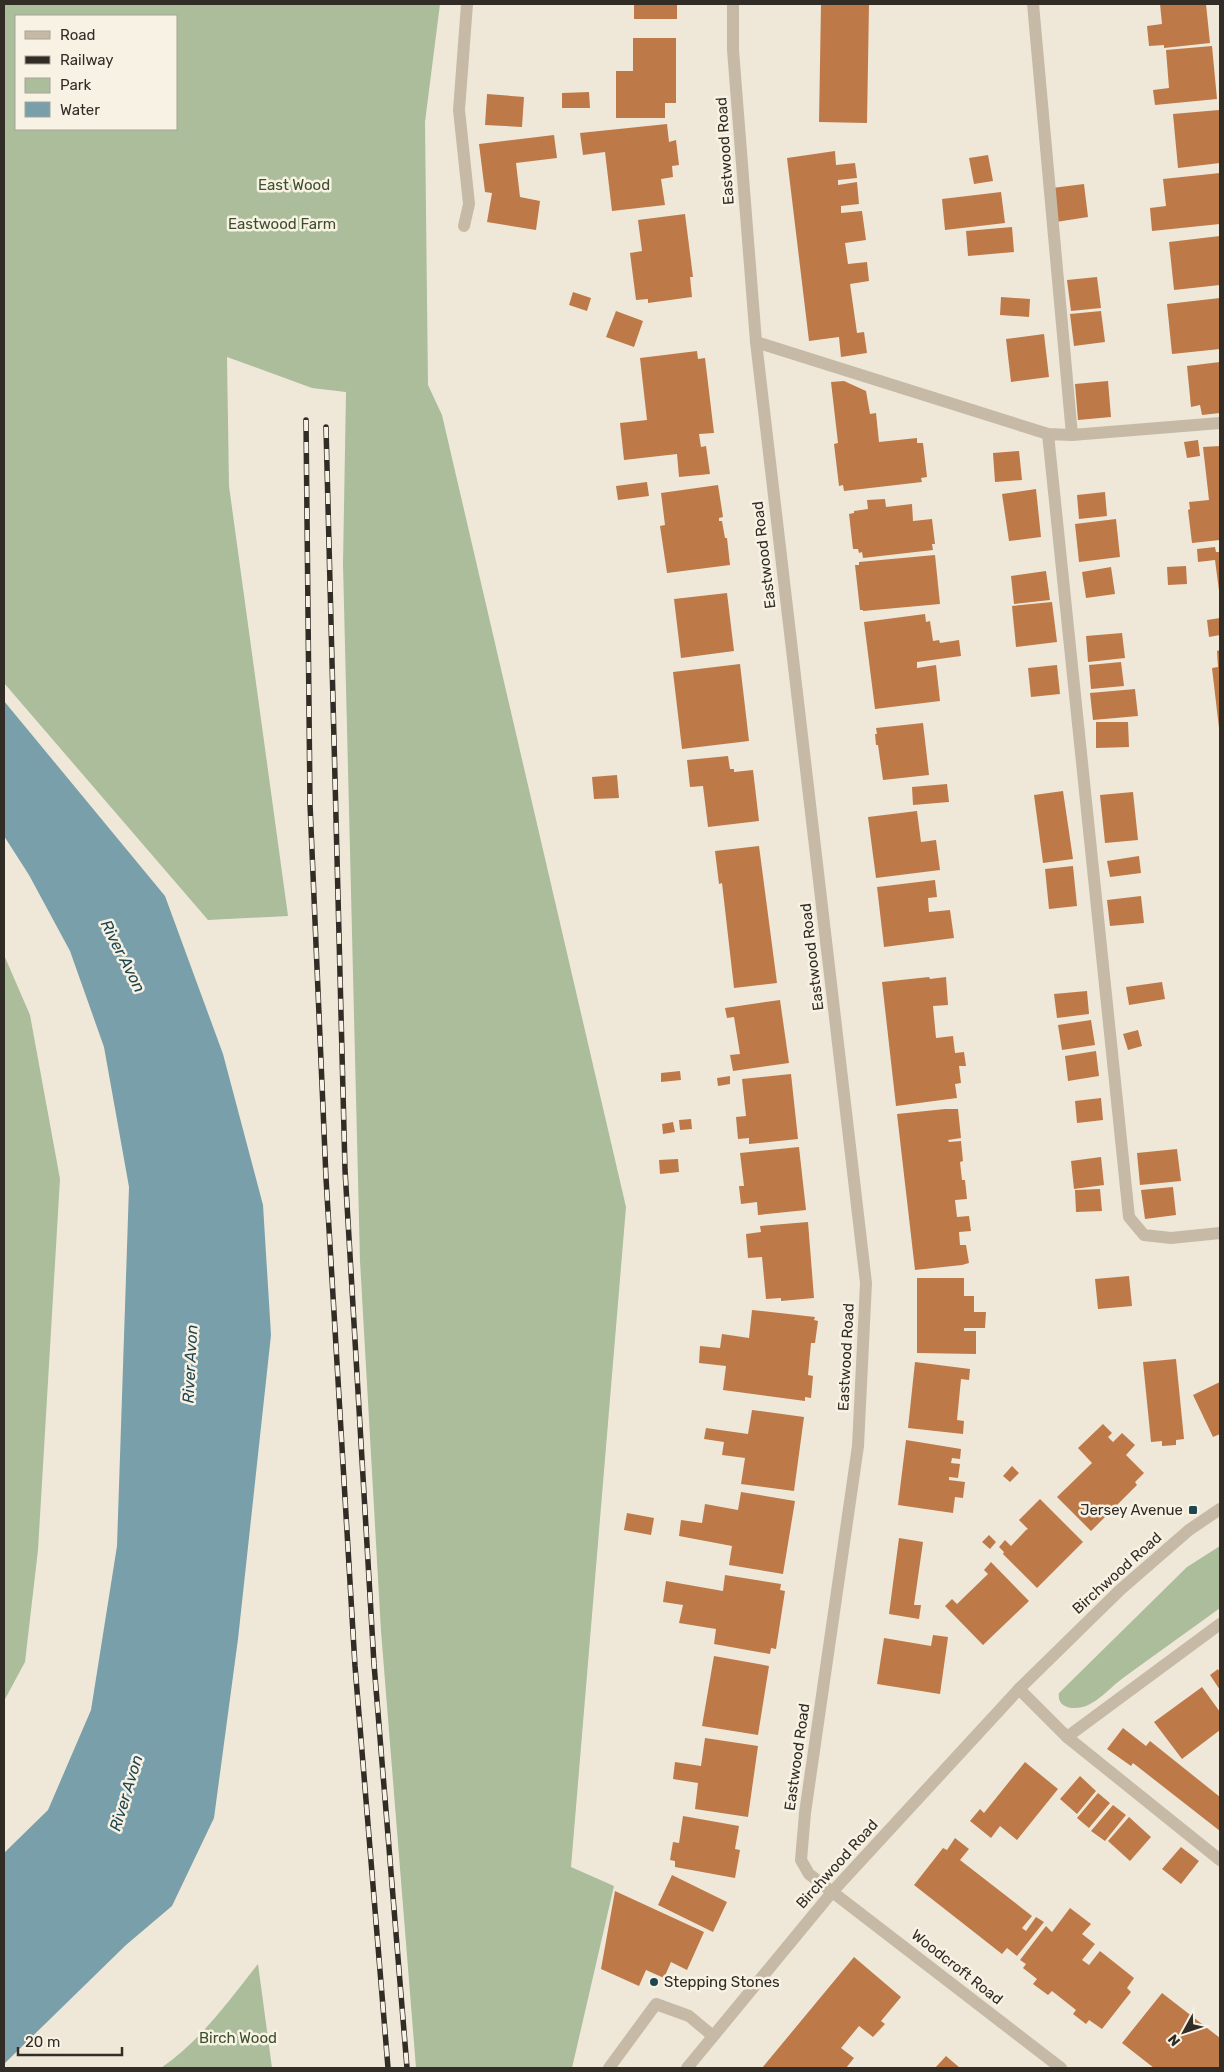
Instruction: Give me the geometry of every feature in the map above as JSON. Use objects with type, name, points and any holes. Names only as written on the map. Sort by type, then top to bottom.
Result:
[{"type":"street","points":[[464,226],[469,204],[459,110],[467,4]]},
{"type":"street","name":"Eastwood Road","points":[[733,4],[733,50],[756,342],[866,1282],[858,1446],[805,1813],[801,1860],[809,1874],[833,1891]]},
{"type":"street","points":[[1033,4],[1072,435]]},
{"type":"street","points":[[756,342],[1048,434],[1072,435],[1220,423]]},
{"type":"street","points":[[1048,434],[1129,1217],[1144,1235],[1171,1238],[1220,1233]]},
{"type":"street","name":"Birchwood Road","points":[[687,2068],[833,1891],[1019,1689],[1120,1590],[1189,1530],[1220,1509]]},
{"type":"street","points":[[1067,1736],[1220,1624]]},
{"type":"street","points":[[1019,1689],[1067,1736],[1220,1860]]},
{"type":"street","name":"Woodcroft Road","points":[[833,1891],[1061,2068]]},
{"type":"street","points":[[609,2068],[656,2004],[689,2016],[713,2036]]},
{"type":"green space","points":[[4,4],[440,4],[425,122],[428,385],[442,415],[626,1207],[571,1867],[614,1886],[572,2068],[416,2068],[381,1631],[360,1261],[343,564],[346,392],[312,388],[227,357],[229,486],[288,916],[208,920],[4,683]]},
{"type":"green space","points":[[4,955],[30,1015],[60,1179],[38,1550],[25,1662],[4,1701]]},
{"type":"green space","points":[[1220,1546],[1220,1608],[1094,1701],[1080,1708],[1065,1706],[1061,1703],[1059,1693],[1187,1567]]},
{"type":"green space","name":"Birch Wood","points":[[258,1964],[272,2068],[161,2068],[201,2033]]},
{"type":"water","name":"River Avon","points":[[4,701],[165,896],[223,1054],[263,1205],[271,1335],[238,1639],[214,1818],[172,1906],[126,1945],[4,2064],[4,1853],[48,1810],[91,1710],[117,1546],[129,1187],[104,1047],[70,951],[29,875],[4,836]]},
{"type":"building","points":[[634,4],[677,4],[677,19],[634,19]]},
{"type":"building","points":[[821,4],[869,4],[867,123],[819,122]]},
{"type":"building","points":[[1160,4],[1206,4],[1210,43],[1164,48],[1164,45],[1149,46],[1147,26],[1162,24]]},
{"type":"building","points":[[633,38],[676,38],[676,103],[665,103],[665,118],[616,118],[616,71],[633,71]]},
{"type":"building","points":[[1212,46],[1217,99],[1155,105],[1153,90],[1169,88],[1166,50]]},
{"type":"building","points":[[589,92],[590,108],[562,108],[562,93]]},
{"type":"building","points":[[487,94],[524,97],[522,127],[485,125]]},
{"type":"building","points":[[1219,110],[1220,163],[1178,168],[1173,114]]},
{"type":"building","points":[[667,124],[669,142],[676,140],[679,165],[672,166],[673,177],[661,179],[665,205],[612,211],[605,152],[583,155],[580,133]]},
{"type":"building","points":[[554,135],[557,158],[516,163],[520,197],[540,201],[536,230],[487,222],[492,193],[485,192],[479,144]]},
{"type":"building","points":[[835,151],[836,165],[855,163],[857,178],[838,180],[838,185],[857,182],[859,204],[841,206],[841,213],[862,211],[866,240],[845,243],[848,264],[867,262],[869,281],[850,284],[857,333],[864,332],[867,353],[841,357],[839,337],[809,341],[787,158]]},
{"type":"building","points":[[988,155],[993,181],[974,184],[969,158]]},
{"type":"building","points":[[1220,173],[1220,224],[1152,231],[1150,208],[1166,206],[1163,179]]},
{"type":"building","points":[[1084,184],[1088,217],[1056,222],[1052,188]]},
{"type":"building","points":[[1001,192],[1005,223],[945,230],[942,199]]},
{"type":"building","points":[[685,214],[693,277],[690,277],[692,297],[648,303],[648,299],[636,300],[630,253],[642,251],[638,220]]},
{"type":"building","points":[[1012,227],[1014,252],[968,256],[966,231]]},
{"type":"building","points":[[1220,236],[1220,285],[1174,290],[1169,242]]},
{"type":"building","points":[[1097,277],[1101,308],[1071,311],[1067,280]]},
{"type":"building","points":[[573,292],[591,298],[587,311],[569,305]]},
{"type":"building","points":[[1001,297],[1030,299],[1029,317],[1000,315]]},
{"type":"building","points":[[1220,298],[1220,349],[1172,354],[1167,304]]},
{"type":"building","points":[[616,311],[643,321],[634,347],[606,337]]},
{"type":"building","points":[[1101,311],[1105,342],[1074,346],[1070,314]]},
{"type":"building","points":[[1044,334],[1049,377],[1011,382],[1006,339]]},
{"type":"building","points":[[697,351],[698,359],[705,358],[714,433],[699,434],[701,447],[706,446],[710,474],[679,477],[677,454],[624,460],[620,423],[647,420],[640,358]]},
{"type":"building","points":[[1220,362],[1220,413],[1202,415],[1200,405],[1191,407],[1187,366]]},
{"type":"building","points":[[844,381],[866,391],[870,414],[876,413],[879,442],[917,438],[917,443],[923,443],[927,477],[921,478],[922,482],[844,491],[843,485],[839,486],[834,444],[838,443],[831,382]]},
{"type":"building","points":[[1108,381],[1111,417],[1078,420],[1075,384]]},
{"type":"building","points":[[1198,440],[1200,456],[1187,458],[1184,442]]},
{"type":"building","points":[[1220,446],[1220,540],[1192,543],[1188,510],[1190,509],[1189,502],[1209,500],[1203,447]]},
{"type":"building","points":[[1019,451],[1022,480],[995,482],[993,453]]},
{"type":"building","points":[[647,482],[649,496],[618,500],[616,486]]},
{"type":"building","points":[[718,485],[723,517],[719,518],[719,521],[722,521],[725,538],[727,538],[730,565],[667,573],[660,526],[665,525],[661,493]]},
{"type":"building","points":[[1036,489],[1041,537],[1009,541],[1002,494]]},
{"type":"building","points":[[1105,492],[1107,516],[1079,519],[1077,495]]},
{"type":"building","points":[[885,499],[886,507],[912,504],[913,521],[932,519],[935,544],[932,544],[933,550],[863,558],[862,552],[859,553],[858,549],[853,549],[849,514],[854,513],[854,511],[868,509],[867,500]]},
{"type":"building","points":[[1116,519],[1120,557],[1079,562],[1075,524]]},
{"type":"building","points":[[1215,547],[1216,552],[1220,552],[1220,598],[1215,560],[1198,562],[1197,549]]},
{"type":"building","points":[[935,555],[940,604],[860,610],[855,565],[859,565],[859,562]]},
{"type":"building","points":[[1186,566],[1187,584],[1168,585],[1167,567]]},
{"type":"building","points":[[1111,567],[1115,594],[1086,598],[1082,572]]},
{"type":"building","points":[[1046,571],[1050,600],[1014,604],[1011,576]]},
{"type":"building","points":[[727,593],[734,651],[681,658],[674,599]]},
{"type":"building","points":[[1052,602],[1057,642],[1016,647],[1012,606]]},
{"type":"building","points":[[925,614],[926,622],[930,621],[933,641],[939,640],[940,643],[959,640],[961,656],[917,662],[917,668],[936,665],[940,701],[875,709],[864,622]]},
{"type":"building","points":[[1220,618],[1220,635],[1209,637],[1207,620]]},
{"type":"building","points":[[1122,633],[1125,658],[1088,662],[1086,636]]},
{"type":"building","points":[[1220,650],[1219,728],[1212,668],[1218,667],[1217,651]]},
{"type":"building","points":[[1121,662],[1124,686],[1091,689],[1089,665]]},
{"type":"building","points":[[740,664],[749,741],[682,749],[673,672]]},
{"type":"building","points":[[1057,665],[1060,694],[1031,697],[1028,668]]},
{"type":"building","points":[[1135,689],[1138,716],[1093,720],[1090,693]]},
{"type":"building","points":[[1096,722],[1128,722],[1129,747],[1096,748]]},
{"type":"building","points":[[923,723],[929,775],[883,780],[878,745],[876,745],[876,728]]},
{"type":"building","points":[[728,756],[730,769],[734,769],[734,772],[753,770],[759,821],[708,827],[703,786],[690,787],[687,760]]},
{"type":"building","points":[[617,775],[619,798],[594,799],[592,777]]},
{"type":"building","points":[[947,784],[949,802],[913,805],[912,787]]},
{"type":"building","points":[[1063,791],[1073,859],[1043,863],[1034,795]]},
{"type":"building","points":[[1133,792],[1138,840],[1105,843],[1100,795]]},
{"type":"building","points":[[917,811],[921,842],[936,840],[940,870],[876,878],[868,817]]},
{"type":"building","points":[[759,846],[777,983],[734,988],[722,883],[719,884],[715,851]]},
{"type":"building","points":[[1139,856],[1141,873],[1110,877],[1107,861]]},
{"type":"building","points":[[1073,866],[1077,906],[1049,909],[1045,869]]},
{"type":"building","points":[[935,880],[937,897],[928,898],[929,912],[950,910],[954,938],[884,947],[877,887]]},
{"type":"building","points":[[1141,896],[1144,923],[1110,926],[1107,900]]},
{"type":"building","points":[[929,977],[930,979],[946,977],[948,1005],[933,1006],[936,1038],[953,1036],[955,1053],[964,1052],[966,1066],[959,1066],[961,1083],[955,1084],[957,1098],[896,1106],[882,982]]},
{"type":"building","points":[[1162,982],[1165,999],[1129,1005],[1126,987]]},
{"type":"building","points":[[1087,991],[1089,1014],[1057,1018],[1054,994]]},
{"type":"building","points":[[780,1000],[789,1063],[733,1071],[730,1055],[740,1054],[734,1017],[727,1018],[725,1008]]},
{"type":"building","points":[[1091,1020],[1095,1045],[1062,1050],[1058,1025]]},
{"type":"building","points":[[1138,1030],[1142,1046],[1128,1050],[1123,1034]]},
{"type":"building","points":[[1096,1051],[1099,1076],[1068,1081],[1065,1056]]},
{"type":"building","points":[[680,1071],[681,1080],[661,1082],[661,1073]]},
{"type":"building","points":[[791,1074],[798,1139],[749,1144],[749,1138],[738,1139],[736,1117],[746,1116],[742,1079]]},
{"type":"building","points":[[730,1076],[730,1084],[718,1086],[717,1078]]},
{"type":"building","points":[[1101,1098],[1103,1120],[1077,1123],[1075,1101]]},
{"type":"building","points":[[958,1109],[961,1138],[948,1140],[949,1142],[961,1141],[963,1161],[960,1162],[962,1180],[965,1180],[967,1199],[955,1200],[957,1217],[969,1216],[971,1231],[959,1232],[960,1245],[966,1245],[969,1263],[915,1270],[897,1114]]},
{"type":"building","points":[[691,1119],[692,1129],[680,1130],[679,1120]]},
{"type":"building","points":[[673,1122],[675,1132],[663,1134],[662,1124]]},
{"type":"building","points":[[799,1147],[806,1210],[758,1215],[757,1202],[741,1204],[739,1186],[744,1186],[740,1153]]},
{"type":"building","points":[[1177,1149],[1181,1181],[1140,1185],[1137,1153]]},
{"type":"building","points":[[1101,1157],[1104,1185],[1074,1189],[1071,1161]]},
{"type":"building","points":[[678,1159],[679,1172],[660,1174],[659,1160]]},
{"type":"building","points":[[1173,1187],[1176,1215],[1145,1219],[1141,1190]]},
{"type":"building","points":[[1100,1189],[1102,1211],[1076,1212],[1075,1190]]},
{"type":"building","points":[[808,1222],[814,1298],[781,1301],[781,1298],[766,1299],[762,1257],[748,1258],[746,1234],[761,1232],[760,1226]]},
{"type":"building","points":[[1129,1276],[1132,1306],[1098,1309],[1095,1279]]},
{"type":"building","points":[[917,1278],[964,1278],[964,1296],[974,1296],[974,1312],[986,1312],[985,1328],[964,1328],[964,1331],[976,1331],[976,1354],[917,1353]]},
{"type":"building","points":[[752,1310],[815,1317],[814,1320],[818,1321],[815,1343],[811,1343],[808,1375],[813,1376],[811,1398],[805,1397],[805,1401],[723,1390],[726,1366],[699,1363],[700,1346],[720,1348],[722,1334],[749,1338]]},
{"type":"building","points":[[1176,1359],[1184,1439],[1176,1440],[1176,1445],[1162,1446],[1162,1441],[1151,1442],[1143,1362]]},
{"type":"building","points":[[915,1362],[970,1369],[969,1380],[961,1379],[957,1420],[964,1421],[963,1434],[908,1428]]},
{"type":"building","points":[[1220,1382],[1220,1434],[1213,1437],[1193,1395]]},
{"type":"building","points":[[752,1410],[804,1417],[794,1491],[741,1484],[745,1458],[722,1455],[724,1442],[704,1439],[706,1428],[748,1434]]},
{"type":"building","points":[[1103,1424],[1112,1433],[1108,1437],[1113,1442],[1122,1433],[1135,1445],[1126,1455],[1144,1473],[1135,1482],[1137,1485],[1091,1531],[1057,1497],[1092,1463],[1078,1448]]},
{"type":"building","points":[[906,1440],[961,1449],[960,1459],[952,1458],[951,1463],[960,1464],[958,1478],[949,1477],[949,1480],[965,1482],[963,1498],[955,1497],[953,1513],[898,1505]]},
{"type":"building","points":[[1012,1466],[1019,1473],[1010,1482],[1003,1476]]},
{"type":"building","points":[[741,1492],[795,1501],[783,1574],[729,1565],[732,1546],[679,1536],[681,1520],[702,1523],[705,1504],[738,1510]]},
{"type":"building","points":[[1040,1499],[1083,1542],[1037,1588],[1003,1554],[1004,1552],[999,1547],[1005,1540],[1011,1546],[1028,1529],[1019,1520]]},
{"type":"building","points":[[627,1513],[654,1518],[651,1535],[624,1530]]},
{"type":"building","points":[[989,1535],[996,1542],[990,1549],[982,1542]]},
{"type":"building","points":[[899,1538],[923,1542],[914,1605],[921,1605],[919,1619],[889,1614]]},
{"type":"building","points":[[991,1562],[1029,1601],[983,1645],[945,1606],[952,1599],[957,1604],[988,1574],[984,1570]]},
{"type":"building","points":[[725,1575],[781,1584],[780,1590],[785,1591],[776,1649],[771,1648],[770,1654],[714,1644],[716,1629],[679,1623],[683,1605],[663,1602],[666,1581],[723,1591]]},
{"type":"building","points":[[933,1635],[948,1637],[940,1694],[877,1684],[884,1638],[931,1646]]},
{"type":"building","points":[[714,1656],[769,1666],[758,1735],[702,1726]]},
{"type":"building","points":[[1218,1669],[1220,1673],[1220,1690],[1210,1675]]},
{"type":"building","points":[[1202,1687],[1220,1712],[1220,1730],[1182,1759],[1154,1722]]},
{"type":"building","points":[[1123,1728],[1146,1746],[1150,1741],[1220,1797],[1220,1831],[1133,1763],[1131,1766],[1107,1749]]},
{"type":"building","points":[[705,1738],[758,1746],[748,1817],[695,1809],[698,1783],[673,1779],[675,1762],[701,1766]]},
{"type":"building","points":[[1025,1762],[1058,1789],[1017,1840],[1000,1826],[991,1838],[970,1821],[980,1809],[984,1813]]},
{"type":"building","points":[[1080,1776],[1096,1791],[1077,1814],[1060,1799]]},
{"type":"building","points":[[1098,1793],[1110,1803],[1089,1828],[1077,1818]]},
{"type":"building","points":[[1113,1805],[1126,1815],[1105,1841],[1091,1831]]},
{"type":"building","points":[[683,1816],[739,1826],[735,1849],[740,1850],[735,1878],[675,1867],[675,1861],[670,1860],[673,1842],[679,1843]]},
{"type":"building","points":[[1129,1817],[1151,1837],[1130,1861],[1108,1841]]},
{"type":"building","points":[[955,1838],[969,1849],[960,1860],[1032,1916],[1022,1928],[1026,1931],[1036,1917],[1044,1922],[1017,1956],[1007,1948],[1002,1954],[914,1885],[943,1848],[947,1850]]},
{"type":"building","points":[[1181,1847],[1199,1861],[1181,1884],[1162,1869]]},
{"type":"building","points":[[672,1875],[727,1902],[713,1932],[658,1905]]},
{"type":"building","points":[[615,1891],[704,1932],[687,1970],[671,1962],[664,1978],[646,1970],[639,1986],[601,1969]]},
{"type":"building","points":[[1070,1908],[1091,1924],[1082,1934],[1095,1944],[1082,1960],[1089,1965],[1100,1951],[1134,1978],[1127,1988],[1131,1992],[1102,2029],[1089,2020],[1086,2024],[1073,2014],[1076,2010],[1052,1991],[1048,1995],[1033,1984],[1037,1979],[1023,1968],[1026,1964],[1020,1960],[1046,1926],[1052,1932]]},
{"type":"building","points":[[854,1957],[901,1997],[881,2021],[885,2024],[873,2037],[859,2026],[841,2048],[854,2058],[846,2068],[762,2068]]},
{"type":"building","points":[[1162,1993],[1220,2038],[1220,2068],[1154,2068],[1122,2043]]},
{"type":"building","points":[[946,2056],[960,2068],[935,2068]]},
{"type":"railway","points":[[306,420],[310,804],[326,1178],[355,1666],[388,2068]]},
{"type":"railway","points":[[326,427],[345,1170],[374,1664],[407,2068]]},
{"type":"place","name":"Jersey Avenue","points":[[1193,1510]]},
{"type":"place","name":"Stepping Stones","points":[[654,1982]]},
{"type":"park label","name":"East Wood","points":[[294,185]]},
{"type":"park label","name":"Eastwood Farm","points":[[282,224]]}]
